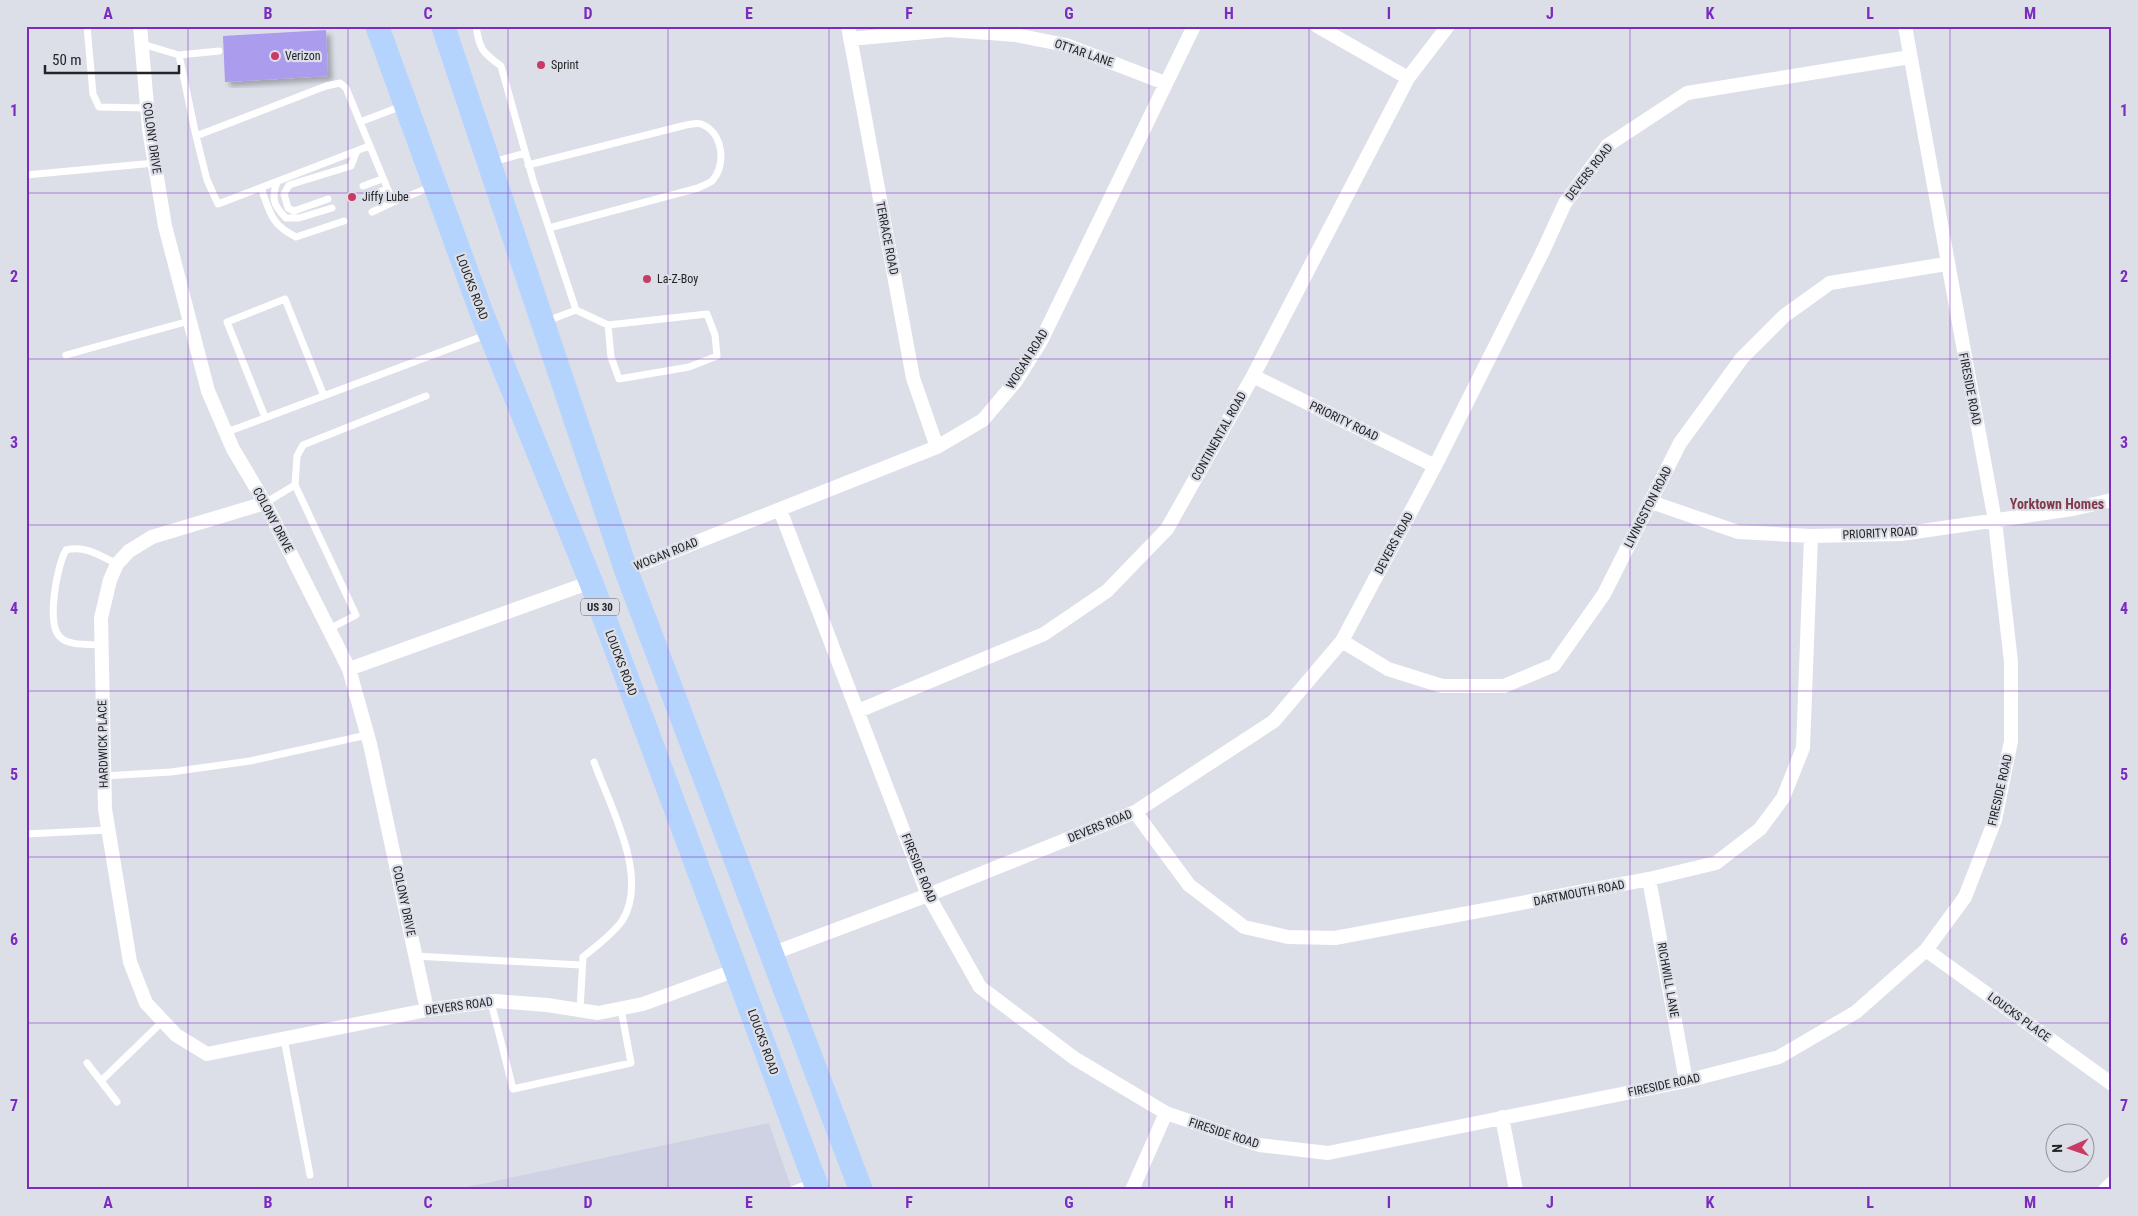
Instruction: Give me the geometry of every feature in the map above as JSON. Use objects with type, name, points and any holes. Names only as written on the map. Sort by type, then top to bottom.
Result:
[{"type":"highway","name":"LOUCKS ROAD","points":[[377,26],[434,186],[490,333],[591,582],[816,1186]]},
{"type":"highway","name":"US 30","points":[[443,26],[626,570],[861,1190]]},
{"type":"street","name":"COLONY DRIVE","points":[[140,26],[147,108],[165,226],[208,391],[233,449],[265,503],[350,669],[367,735],[427,1010]]},
{"type":"street","name":"WOGAN ROAD","points":[[626,570],[937,447],[983,420],[1016,380],[1041,340],[1194,26]]},
{"type":"street","points":[[1318,26],[1408,78]]},
{"type":"street","name":"CONTINENTAL ROAD","points":[[858,711],[1044,634],[1107,591],[1167,529],[1253,376],[1408,78],[1448,26]]},
{"type":"street","name":"FIRESIDE ROAD","points":[[780,510],[928,896],[980,987],[1074,1058],[1166,1113],[1259,1145],[1328,1152],[1686,1082],[1779,1057],[1856,1012],[1926,950],[1965,897],[1995,820],[2011,741],[2011,662],[1995,521],[1946,264],[1905,26]]},
{"type":"street","name":"OTTAR LANE","points":[[849,33],[948,30],[1016,35],[1066,45],[1165,83]]},
{"type":"street","name":"TERRACE ROAD","points":[[849,33],[913,378],[937,447]]},
{"type":"street","name":"DEVERS ROAD","points":[[771,954],[928,896],[1136,812],[1274,721],[1342,641],[1435,466],[1543,251],[1565,203],[1608,145],[1687,93],[1910,58]]},
{"type":"street","name":"LIVINGSTON ROAD","points":[[1342,641],[1388,669],[1442,686],[1504,686],[1554,665],[1604,594],[1680,443],[1742,358],[1784,316],[1830,283],[1946,264]]},
{"type":"street","name":"PRIORITY ROAD","points":[[1253,376],[1435,466]]},
{"type":"street","name":"PRIORITY ROAD","points":[[1651,502],[1738,532],[1811,536],[1901,534],[2073,509],[2112,500]]},
{"type":"street","name":"HARDWICK PLACE","points":[[207,1054],[176,1035],[146,1003],[130,962],[108,830],[104,776],[101,618],[110,580],[118,564],[129,550],[152,537],[265,503]]},
{"type":"street","name":"DARTMOUTH ROAD","points":[[1136,812],[1190,885],[1244,927],[1288,937],[1336,938],[1649,879],[1716,863],[1760,829],[1783,798],[1803,748],[1811,536]]},
{"type":"street","points":[[350,669],[591,582]]},
{"type":"street","name":"RICHWILL LANE","points":[[1649,879],[1686,1082]]},
{"type":"street","name":"LOUCKS PLACE","points":[[1926,950],[2112,1084]]},
{"type":"street","name":"DEVERS ROAD","points":[[207,1054],[427,1010],[491,1002],[547,1005],[598,1013],[643,1004],[736,970]]},
{"type":"street","points":[[1132,1190],[1166,1113]]},
{"type":"street","points":[[1502,1117],[1516,1190]]},
{"type":"street","points":[[2105,1190],[2112,1183]]},
{"type":"lane","points":[[87,26],[93,94],[99,107],[147,108]]},
{"type":"lane","points":[[476,26],[478,44],[485,54],[500,66],[528,165],[576,310]]},
{"type":"lane","points":[[142,44],[179,55],[219,51]]},
{"type":"lane","points":[[179,55],[207,180],[218,204],[356,153],[369,146]]},
{"type":"lane","points":[[196,136],[326,86],[340,83],[346,88],[393,202]]},
{"type":"lane","points":[[360,122],[405,105]]},
{"type":"lane","points":[[528,165],[682,126],[700,124],[714,132],[722,152],[719,169],[711,181],[698,188],[549,228]]},
{"type":"lane","points":[[328,199],[294,211],[288,208],[284,194],[289,185],[351,166],[356,153]]},
{"type":"lane","points":[[488,164],[525,153]]},
{"type":"lane","points":[[26,175],[155,163]]},
{"type":"lane","points":[[363,186],[382,179]]},
{"type":"lane","points":[[277,182],[272,196],[275,208],[286,218],[299,218],[332,208]]},
{"type":"lane","points":[[372,212],[434,186]]},
{"type":"lane","points":[[261,188],[274,222],[282,230],[296,237],[344,221]]},
{"type":"lane","points":[[366,197],[387,189]]},
{"type":"lane","points":[[266,417],[227,322],[285,299],[324,396]]},
{"type":"lane","points":[[542,323],[576,310],[608,325],[707,314],[715,335],[717,356],[689,367],[618,379],[612,357],[608,325]]},
{"type":"lane","points":[[66,355],[189,321]]},
{"type":"lane","points":[[227,432],[490,333]]},
{"type":"lane","points":[[329,629],[356,615],[294,485],[297,456],[303,445],[426,396]]},
{"type":"lane","points":[[265,503],[294,485]]},
{"type":"lane","points":[[102,645],[68,642],[59,637],[54,628],[53,616],[60,560],[66,550],[76,548],[92,552],[118,564]]},
{"type":"lane","points":[[104,776],[171,772],[250,761],[367,735]]},
{"type":"lane","points":[[580,1010],[581,965],[583,957],[609,935],[621,921],[631,902],[633,882],[629,855],[594,762]]},
{"type":"lane","points":[[26,834],[108,830]]},
{"type":"lane","points":[[415,956],[581,965]]},
{"type":"lane","points":[[491,1002],[513,1089],[631,1063],[621,1009]]},
{"type":"lane","points":[[102,1080],[164,1021]]},
{"type":"lane","points":[[284,1039],[310,1175]]},
{"type":"lane","points":[[87,1062],[117,1102]]},
{"type":"lane","points":[[792,1190],[816,1186]]},
{"type":"shaded area","points":[[769,1123],[792,1190],[453,1190]]},
{"type":"building","name":"Verizon","points":[[326,30],[328,76],[225,82],[223,36]]},
{"type":"place","name":"Verizon","points":[[275,56]]},
{"type":"place","name":"Sprint","points":[[541,65]]},
{"type":"place","name":"Jiffy Lube","points":[[352,197]]},
{"type":"place","name":"La-Z-Boy","points":[[647,279]]},
{"type":"district","name":"Yorktown Homes","points":[[2057,504]]}]
